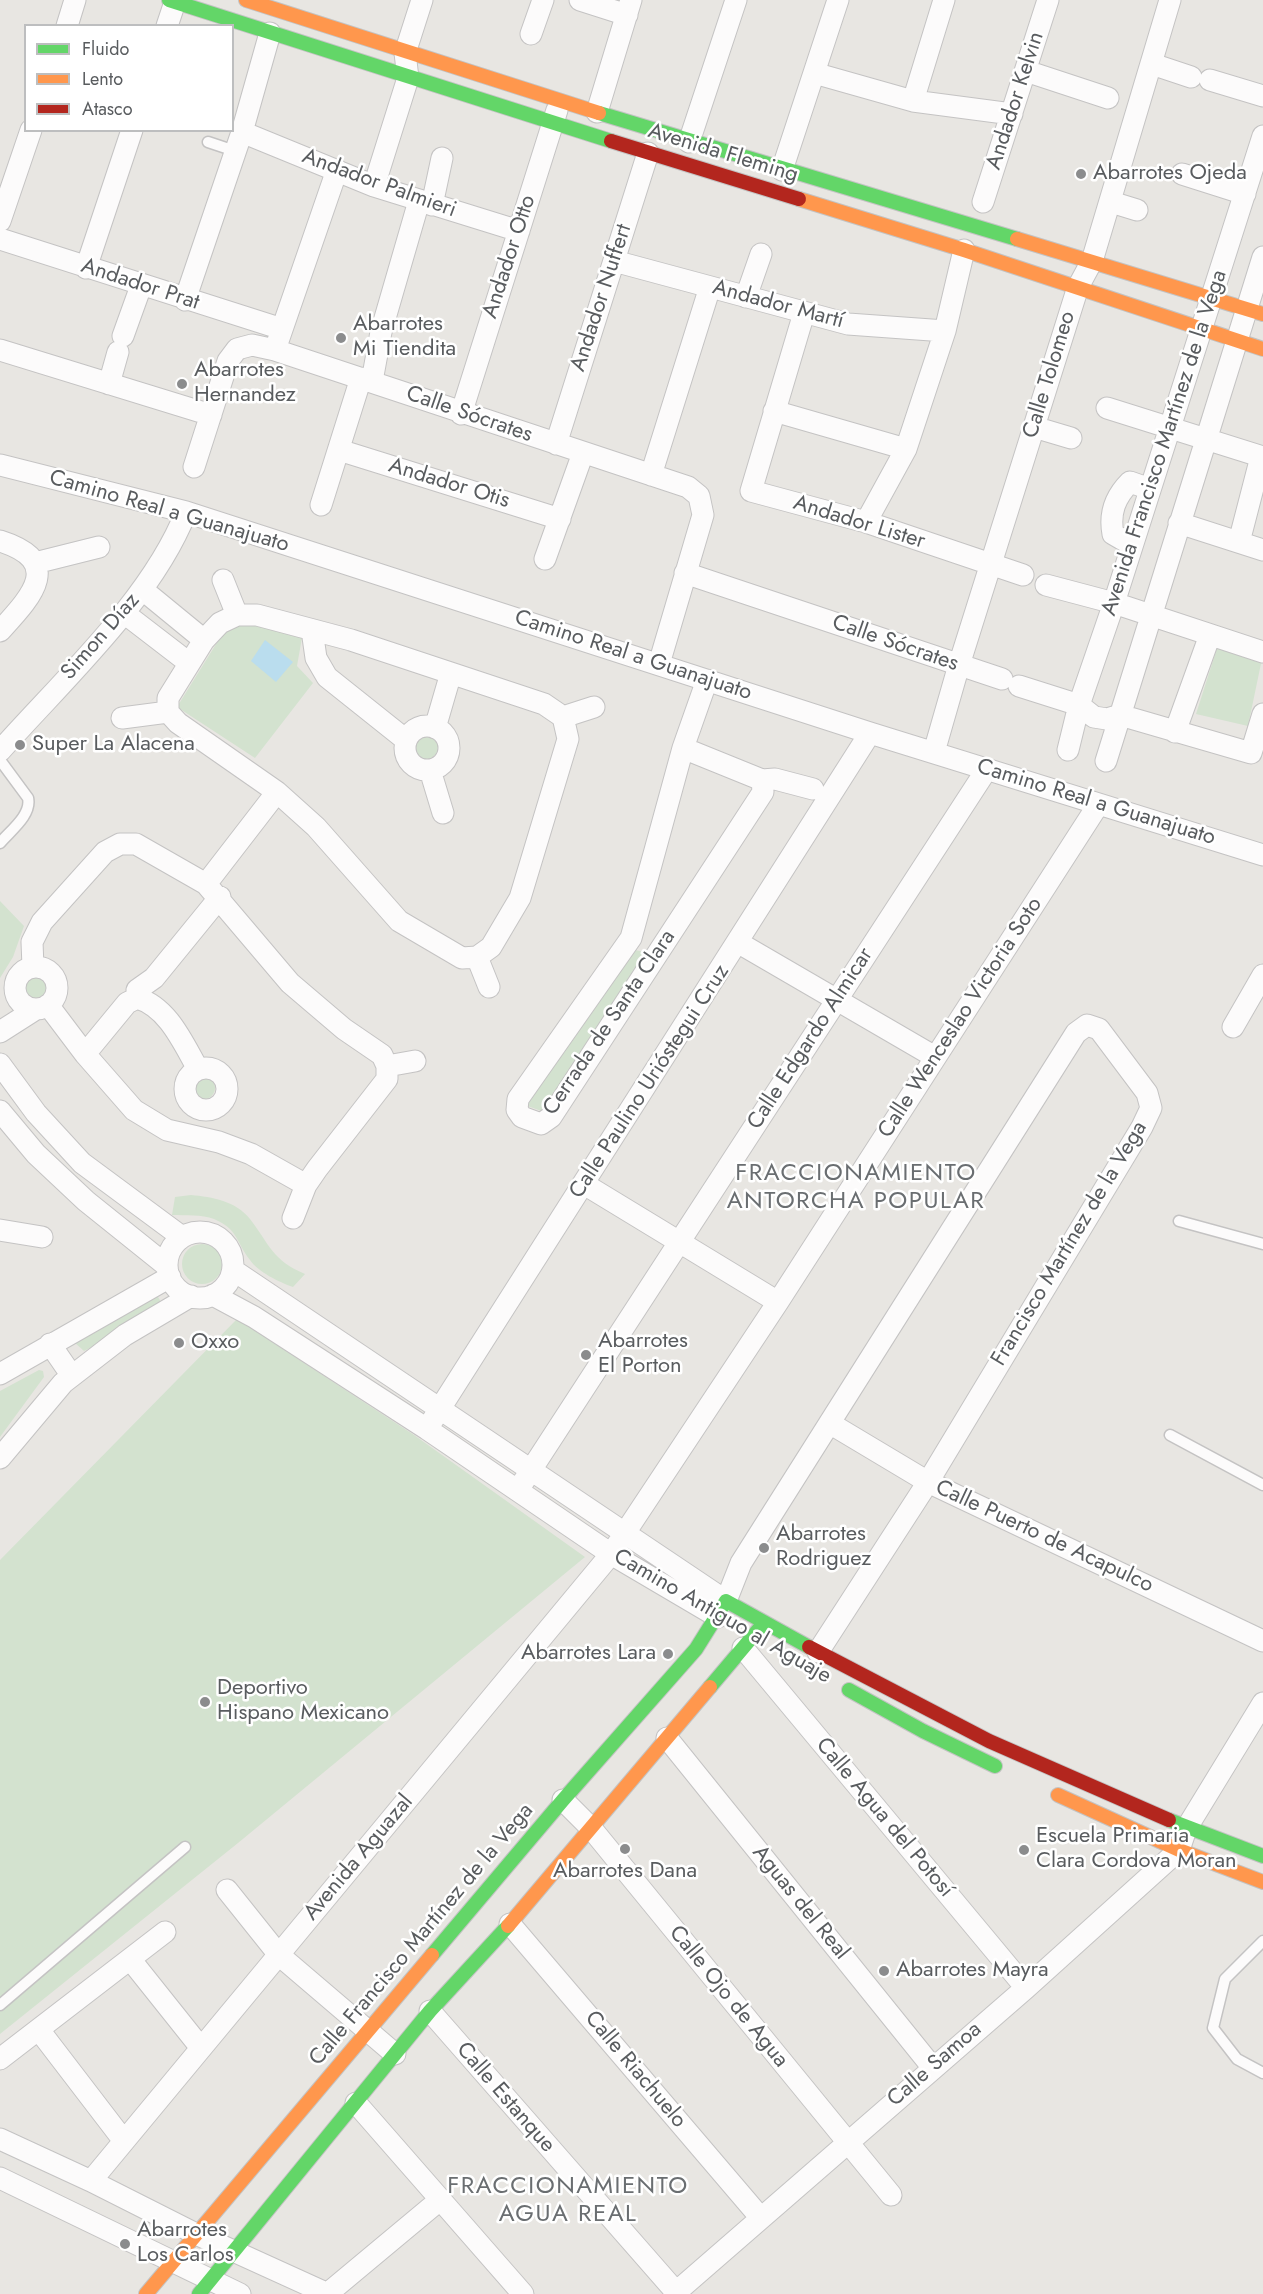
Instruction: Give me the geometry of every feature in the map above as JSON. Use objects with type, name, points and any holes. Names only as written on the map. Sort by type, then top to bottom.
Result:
[{"type":"street","points":[[68,24],[75,0]]},
{"type":"street","name":"Avenida Fleming","points":[[246,0],[405,53],[689,142],[1254,311]]},
{"type":"street","points":[[374,186],[408,78],[405,53],[422,0]]},
{"type":"street","points":[[531,34],[543,0]]},
{"type":"street","points":[[580,0],[629,8],[597,112]]},
{"type":"street","points":[[689,142],[736,0]]},
{"type":"street","points":[[782,170],[838,0]]},
{"type":"street","points":[[913,101],[944,0]]},
{"type":"street","name":"Andador Kelvin","points":[[983,202],[1048,0]]},
{"type":"street","name":"Calle Tolomeo","points":[[934,752],[959,665],[1078,287],[1092,261],[1170,0]]},
{"type":"street","points":[[167,24],[172,1]]},
{"type":"street","name":"Avenida Fleming","points":[[172,1],[408,78],[964,250],[1263,349]]},
{"type":"street","points":[[185,300],[238,141],[270,33]]},
{"type":"street","points":[[1152,64],[1263,96]]},
{"type":"street","points":[[1026,71],[1108,98]]},
{"type":"street","points":[[814,73],[913,101],[1012,114]]},
{"type":"street","name":"Andador Otto","points":[[461,414],[560,101]]},
{"type":"street","points":[[0,222],[30,132]]},
{"type":"street","points":[[86,268],[131,132]]},
{"type":"street","name":"Avenida Francisco Martínez de la Vega","points":[[1068,750],[1078,705],[1114,603],[1263,136]]},
{"type":"street","name":"Andador Palmieri","points":[[238,141],[337,170],[374,186],[519,231]]},
{"type":"street","name":"Andador Nuffert","points":[[556,444],[648,153]]},
{"type":"street","points":[[321,505],[442,158]]},
{"type":"street","points":[[275,350],[337,170]]},
{"type":"street","points":[[1182,174],[1245,194]]},
{"type":"street","points":[[1110,202],[1137,210]]},
{"type":"street","name":"Andador Prat","points":[[0,239],[141,286],[282,329]]},
{"type":"street","points":[[866,522],[906,449],[945,331],[964,250]]},
{"type":"street","points":[[746,297],[761,254]]},
{"type":"street","name":"Avenida Francisco Martínez de la Vega","points":[[1106,761],[1235,340],[1254,311],[1263,257]]},
{"type":"street","name":"Andador Martí","points":[[614,261],[848,324],[945,331]]},
{"type":"street","points":[[109,384],[141,286]]},
{"type":"street","points":[[651,475],[710,287]]},
{"type":"street","points":[[804,313],[774,411],[906,449]]},
{"type":"street","name":"Calle Sócrates","points":[[211,415],[228,361],[237,349],[252,345],[275,350],[461,414],[687,487],[699,496],[704,515],[685,573],[1078,705],[1094,717],[1107,720],[1120,716],[1251,753],[1263,714]]},
{"type":"street","points":[[0,350],[211,415],[194,467]]},
{"type":"street","points":[[1107,408],[1205,437],[1262,457],[1239,542]]},
{"type":"street","name":"Andador Lister","points":[[774,411],[751,491],[866,522],[1023,575]]},
{"type":"street","points":[[1034,427],[1071,438]]},
{"type":"street","name":"Andador Otis","points":[[339,450],[560,519]]},
{"type":"street","points":[[545,559],[584,453]]},
{"type":"street","name":"Camino Real a Guanajuato","points":[[0,465],[186,512],[870,732],[1263,855]]},
{"type":"street","points":[[1132,545],[1113,534],[1111,520],[1117,495],[1130,482],[1150,489]]},
{"type":"street","name":"Simon Díaz","points":[[0,750],[143,590],[178,533],[186,512]]},
{"type":"street","points":[[1179,523],[1263,550]]},
{"type":"street","points":[[0,541],[24,552],[34,563],[38,577],[31,597],[0,631]]},
{"type":"street","points":[[34,563],[99,547]]},
{"type":"street","points":[[659,664],[685,573]]},
{"type":"street","points":[[223,580],[237,615]]},
{"type":"street","points":[[1046,585],[1114,603],[1263,652]]},
{"type":"street","points":[[143,590],[204,640]]},
{"type":"street","points":[[124,613],[189,663]]},
{"type":"street","points":[[237,615],[257,615],[312,630],[544,704],[563,717],[568,739],[520,898],[491,947],[477,957],[462,958],[399,921],[316,827],[277,792],[178,723],[168,712],[168,698],[204,640],[220,622],[237,615]]},
{"type":"street","points":[[312,630],[316,658],[327,677],[406,740]]},
{"type":"street","points":[[1175,732],[1210,635]]},
{"type":"street","points":[[435,728],[451,673]]},
{"type":"street","name":"Cerrada de Santa Clara","points":[[707,680],[683,748],[631,938],[518,1099],[517,1110],[522,1117],[541,1124],[551,1117],[763,792],[762,780]]},
{"type":"street","points":[[563,717],[594,707]]},
{"type":"street","points":[[122,718],[168,712]]},
{"type":"street","points":[[428,726],[435,728],[445,736],[449,749],[443,763],[429,770],[422,770],[409,762],[406,755],[406,740],[414,730],[428,726]]},
{"type":"street","name":"Calle Paulino Urióstegui Cruz","points":[[427,1429],[739,943],[870,732]]},
{"type":"street","points":[[683,748],[762,780],[776,779],[813,789]]},
{"type":"street","name":"Calle Edgardo Almicar","points":[[518,1490],[987,769]]},
{"type":"street","points":[[429,770],[443,813]]},
{"type":"street","points":[[85,1054],[128,1003],[137,988],[154,978],[277,792]]},
{"type":"street","name":"Calle Wenceslao Victoria Soto","points":[[626,1533],[778,1302],[1098,804]]},
{"type":"street","points":[[293,1218],[306,1185],[387,1079],[387,1066],[382,1055],[344,1029],[290,984],[213,890],[136,844],[120,844],[105,852],[42,922],[32,942],[26,972],[15,990],[20,1001],[42,1007],[134,1110],[167,1130],[219,1142],[250,1154],[306,1185]]},
{"type":"street","points":[[631,938],[657,952]]},
{"type":"street","points":[[739,943],[935,1057]]},
{"type":"street","points":[[477,957],[489,987]]},
{"type":"street","points":[[0,1000],[26,972],[45,969],[54,977],[57,989],[42,1007],[0,1032]]},
{"type":"street","points":[[1233,1027],[1263,975]]},
{"type":"street","points":[[137,988],[170,1023],[198,1069]]},
{"type":"street","name":"Francisco Martínez de la Vega","points":[[724,1613],[741,1563],[831,1424],[1076,1033],[1087,1025],[1099,1029],[1147,1093],[1150,1108],[1142,1127],[928,1482],[818,1652]]},
{"type":"street","points":[[387,1066],[415,1061]]},
{"type":"street","points":[[0,1064],[36,1113],[82,1163],[182,1237]]},
{"type":"street","points":[[0,1111],[36,1154],[86,1201],[169,1272],[182,1292],[191,1296],[213,1295],[222,1289],[233,1270],[229,1249],[222,1240],[203,1232],[182,1237],[169,1255],[169,1272]]},
{"type":"street","points":[[584,1184],[778,1302]]},
{"type":"street","points":[[0,1230],[42,1237]]},
{"type":"street","name":"Camino Antiguo al Aguaje","points":[[233,1270],[626,1533],[724,1613]]},
{"type":"street","points":[[0,1374],[169,1272]]},
{"type":"street","name":"Camino Antiguo al Aguaje","points":[[213,1295],[254,1317],[427,1429],[611,1554],[724,1613],[764,1623],[1034,1764],[1186,1829],[1263,1856]]},
{"type":"street","points":[[0,1458],[63,1383],[125,1335],[191,1296]]},
{"type":"street","points":[[50,1344],[72,1376]]},
{"type":"street","name":"Calle Puerto de Acapulco","points":[[831,1424],[928,1482],[1263,1641]]},
{"type":"street","name":"Avenida Aguazal","points":[[91,2181],[611,1554],[626,1533]]},
{"type":"street","name":"Calle Francisco Martínez de la Vega","points":[[146,2294],[563,1800],[696,1649],[724,1613]]},
{"type":"street","points":[[205,2287],[430,2012],[510,1924],[764,1623]]},
{"type":"street","name":"Calle Agua del Potosí","points":[[751,1640],[1026,1988]]},
{"type":"street","name":"Camino Antiguo al Aguaje","points":[[833,1681],[922,1731],[1005,1770]]},
{"type":"street","name":"Calle Samoa","points":[[675,2293],[846,2142],[1026,1988],[1179,1850],[1186,1829],[1263,1702]]},
{"type":"street","name":"Aguas del Real","points":[[667,1738],[933,2067]]},
{"type":"street","points":[[1046,1790],[1179,1850],[1263,1882]]},
{"type":"street","name":"Calle Ojo de Agua","points":[[563,1800],[591,1828],[891,2195]]},
{"type":"street","points":[[228,1890],[279,1955],[395,2054]]},
{"type":"street","name":"Calle Riachuelo","points":[[510,1924],[760,2217]]},
{"type":"street","points":[[0,2059],[165,1932]]},
{"type":"street","points":[[130,1959],[201,2048]]},
{"type":"street","name":"Calle Estanque","points":[[430,2012],[675,2293]]},
{"type":"street","points":[[39,2030],[124,2141]]},
{"type":"street","points":[[356,2103],[523,2294]]},
{"type":"street","points":[[0,2139],[234,2252],[328,2294],[441,2199]]},
{"type":"street","points":[[0,2178],[173,2262],[205,2287],[240,2294]]},
{"type":"lane","points":[[208,142],[238,141]]},
{"type":"lane","points":[[0,760],[28,798],[30,805],[26,813],[0,843]]},
{"type":"lane","points":[[1179,1221],[1263,1244]]},
{"type":"lane","points":[[1170,1435],[1263,1485]]},
{"type":"lane","points":[[0,2005],[185,1847]]},
{"type":"lane","points":[[1263,1941],[1225,1979],[1213,2028],[1237,2059],[1263,2073]]},
{"type":"green space","points":[[231,620],[303,632],[297,666],[313,683],[255,758],[177,707]]},
{"type":"green space","points":[[1219,642],[1263,654],[1248,726],[1196,714]]},
{"type":"green space","points":[[421,735],[431,735],[438,742],[438,752],[431,759],[421,759],[414,752],[414,742]]},
{"type":"green space","points":[[0,901],[24,926],[13,957],[0,978]]},
{"type":"green space","points":[[635,950],[649,953],[547,1113],[522,1104]]},
{"type":"green space","points":[[36,972],[46,977],[51,987],[46,997],[36,1002],[26,997],[21,987],[26,977]]},
{"type":"green space","points":[[204,1077],[212,1080],[215,1088],[212,1096],[204,1099],[196,1096],[193,1088],[196,1080]]},
{"type":"green space","points":[[191,1195],[215,1199],[238,1208],[250,1219],[278,1257],[305,1274],[293,1287],[263,1272],[254,1264],[236,1236],[222,1223],[204,1216],[172,1215],[175,1197]]},
{"type":"green space","points":[[202,1244],[210,1245],[216,1250],[221,1256],[221,1272],[216,1278],[210,1283],[202,1284],[194,1283],[188,1278],[183,1272],[182,1264],[183,1256],[188,1250],[194,1245]]},
{"type":"green space","points":[[157,1295],[162,1304],[92,1347],[84,1351],[74,1342]]},
{"type":"green space","name":"Deportivo Hispano Mexicano","points":[[237,1319],[414,1435],[585,1557],[238,1843],[0,2034],[0,1560]]},
{"type":"green space","points":[[39,1370],[43,1371],[44,1377],[0,1437],[0,1391]]},
{"type":"water","points":[[265,640],[293,662],[276,682],[251,661]]},
{"type":"traffic: fast","points":[[169,0],[611,141]]},
{"type":"traffic: fast","points":[[599,113],[1017,239]]},
{"type":"traffic: fast","points":[[432,1955],[563,1800],[696,1649],[726,1601],[809,1647]]},
{"type":"traffic: fast","points":[[710,1687],[764,1623]]},
{"type":"traffic: fast","points":[[849,1690],[923,1731],[995,1766]]},
{"type":"traffic: fast","points":[[1169,1820],[1263,1856]]},
{"type":"traffic: fast","points":[[199,2294],[430,2011],[508,1926]]},
{"type":"traffic: slow","points":[[246,0],[599,113]]},
{"type":"traffic: slow","points":[[799,199],[964,250],[1263,349]]},
{"type":"traffic: slow","points":[[1017,239],[1263,314]]},
{"type":"traffic: slow","points":[[508,1926],[710,1687]]},
{"type":"traffic: slow","points":[[1058,1795],[1179,1850],[1263,1882]]},
{"type":"traffic: slow","points":[[146,2294],[432,1955]]},
{"type":"traffic: jam","points":[[611,141],[799,199]]},
{"type":"traffic: jam","points":[[809,1647],[989,1741],[1169,1820]]},
{"type":"place","name":"Abarrotes Ojeda","points":[[1081,174]]},
{"type":"place","name":"Abarrotes Mi Tiendita","points":[[341,338]]},
{"type":"place","name":"Abarrotes Hernandez","points":[[182,384]]},
{"type":"place","name":"Super La Alacena","points":[[20,745]]},
{"type":"place","name":"Oxxo","points":[[179,1343]]},
{"type":"place","name":"Abarrotes El Porton","points":[[586,1355]]},
{"type":"place","name":"Abarrotes Rodriguez","points":[[764,1548]]},
{"type":"place","name":"Abarrotes Lara","points":[[668,1654]]},
{"type":"place","name":"Deportivo Hispano Mexicano","points":[[205,1702]]},
{"type":"place","name":"Abarrotes Dana","points":[[625,1849]]},
{"type":"place","name":"Escuela Primaria Clara Cordova Moran","points":[[1024,1850]]},
{"type":"place","name":"Abarrotes Mayra","points":[[884,1971]]},
{"type":"place","name":"Abarrotes Los Carlos","points":[[125,2244]]},
{"type":"district","name":"FRACCIONAMIENTO ANTORCHA POPULAR","points":[[856,1188]]},
{"type":"district","name":"FRACCIONAMIENTO AGUA REAL","points":[[568,2201]]}]
